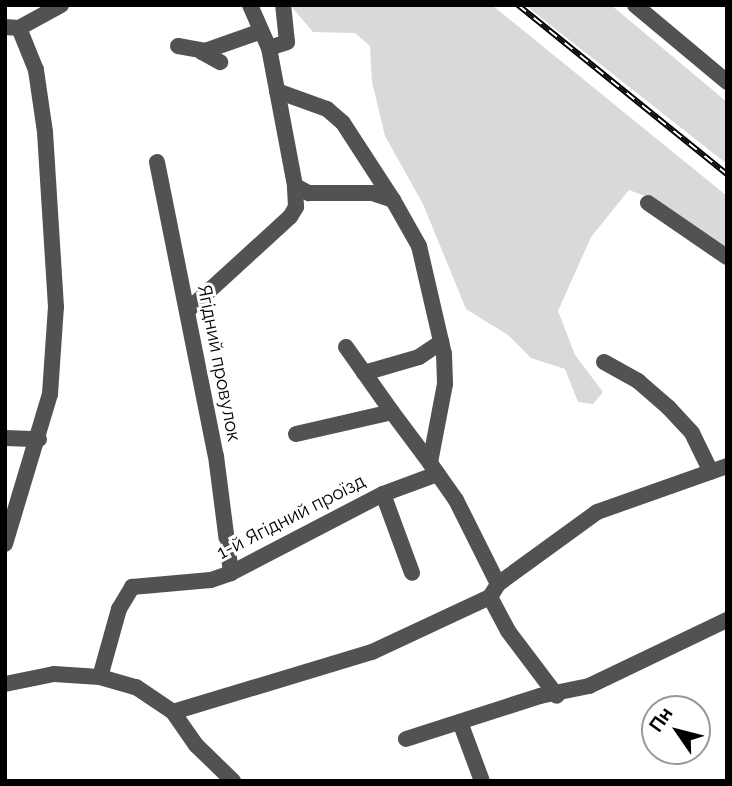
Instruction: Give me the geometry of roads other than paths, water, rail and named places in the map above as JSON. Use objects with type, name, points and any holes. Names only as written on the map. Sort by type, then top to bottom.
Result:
[{"type":"street","points":[[5,544],[39,439],[51,382],[54,226],[36,70],[12,27],[61,5]]},
{"type":"street","points":[[188,310],[290,217],[296,207],[295,186],[269,48],[259,32],[250,5]]},
{"type":"street","points":[[269,48],[287,42],[283,5]]},
{"type":"street","points":[[635,5],[727,82]]},
{"type":"street","points":[[202,52],[259,32]]},
{"type":"street","points":[[178,46],[207,51],[202,52]]},
{"type":"street","points":[[202,52],[220,62]]},
{"type":"street","points":[[277,91],[327,109],[343,123],[393,200],[424,260],[441,342],[445,384],[433,468]]},
{"type":"street","name":"Ягідний провулок","points":[[157,162],[216,456],[231,573]]},
{"type":"street","points":[[295,186],[309,193],[372,193],[393,200]]},
{"type":"street","points":[[648,203],[727,257]]},
{"type":"street","points":[[364,373],[419,358],[441,342]]},
{"type":"street","points":[[346,347],[456,500],[508,631],[557,696]]},
{"type":"street","points":[[173,712],[372,652],[494,591],[597,512],[719,469],[684,424],[638,381],[604,362]]},
{"type":"street","points":[[296,434],[392,412]]},
{"type":"street","points":[[5,438],[39,439]]},
{"type":"street","name":"1-й Ягідний проїзд","points":[[100,677],[118,609],[132,587],[211,580],[231,573],[433,468]]},
{"type":"street","points":[[383,494],[412,573]]},
{"type":"street","points":[[406,739],[540,696],[557,696],[589,686],[727,620]]},
{"type":"street","points":[[5,684],[54,674],[100,677],[136,687],[173,712],[197,745],[233,781]]},
{"type":"street","points":[[460,722],[482,781]]},
{"type":"railway","points":[[518,5],[727,174]]}]
